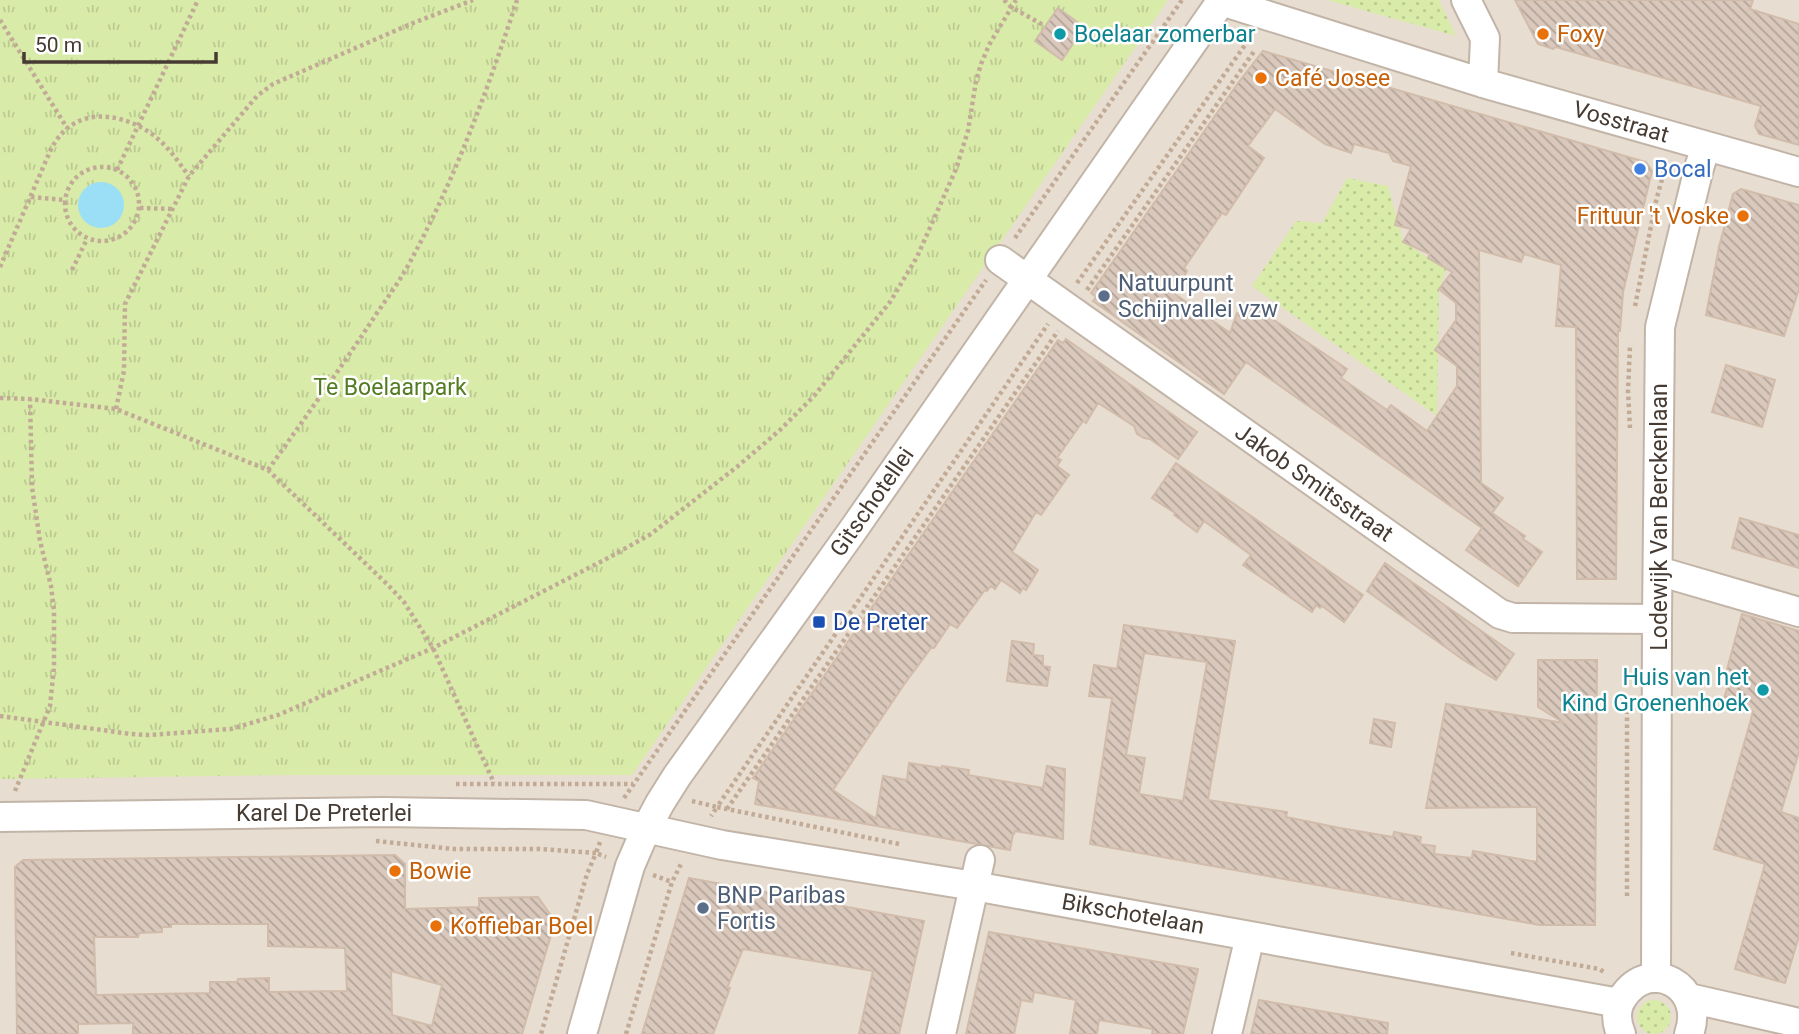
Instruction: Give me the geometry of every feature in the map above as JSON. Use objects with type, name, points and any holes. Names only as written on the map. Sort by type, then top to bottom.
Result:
[{"type":"street","points":[[1466,0],[1485,38],[1483,83]]},
{"type":"street","name":"Vosstraat","points":[[1222,1],[1483,83],[1799,172]]},
{"type":"street","name":"Gitschotellei","points":[[582,1034],[626,877],[660,803],[1222,1]]},
{"type":"street","name":"Lodewijk Van Berckenlaan","points":[[1657,978],[1660,327],[1706,146]]},
{"type":"street","name":"Jakob Smitsstraat","points":[[1000,260],[1500,614],[1513,618],[1657,619]]},
{"type":"street","points":[[1658,570],[1799,612]]},
{"type":"street","name":"Karel De Preterlei","points":[[0,817],[383,812],[545,815],[586,816],[646,829]]},
{"type":"street","name":"Bikschotelaan","points":[[646,829],[722,845],[977,873],[1250,936],[1619,1003]]},
{"type":"street","points":[[941,1034],[977,873]]},
{"type":"street","points":[[1227,1034],[1250,936]]},
{"type":"street","points":[[1621,1034],[1617,1021],[1619,1003],[1628,989],[1637,982],[1657,978],[1676,984],[1689,999],[1693,1010],[1693,1023],[1689,1034]]},
{"type":"street","points":[[1689,999],[1799,1023]]},
{"type":"path","points":[[117,170],[198,0]]},
{"type":"path","points":[[116,409],[124,363],[125,304],[189,176],[264,90],[412,23],[473,0]]},
{"type":"path","points":[[268,470],[363,335],[409,264],[439,204],[471,129],[517,0]]},
{"type":"path","points":[[1004,0],[1011,7],[1045,26]]},
{"type":"path","points":[[0,716],[140,734],[231,729],[278,715],[433,648],[651,534],[780,430],[814,396],[890,302],[917,257],[956,169],[968,131],[981,64],[1016,0]]},
{"type":"path","points":[[0,398],[116,409],[268,470],[397,593],[433,648],[494,783],[633,783],[1182,0]]},
{"type":"path","points":[[727,810],[1265,16]]},
{"type":"path","points":[[0,20],[67,128]]},
{"type":"path","points":[[717,807],[817,656],[1255,50]]},
{"type":"path","points":[[0,267],[51,149],[58,137],[78,121],[91,117],[122,119],[138,125],[169,149],[189,176]]},
{"type":"path","points":[[106,167],[117,170],[127,176],[139,197],[137,220],[121,237],[99,242],[87,239],[70,223],[65,200],[68,189],[84,172],[106,167]]},
{"type":"path","points":[[31,197],[65,200]]},
{"type":"path","points":[[139,208],[174,209]]},
{"type":"path","points":[[72,270],[87,239]]},
{"type":"path","points":[[15,789],[50,706],[54,667],[54,610],[32,486],[30,399]]},
{"type":"path","points":[[374,841],[454,849],[539,849],[596,853],[587,874],[541,1034]]},
{"type":"path","points":[[626,1034],[672,882]]},
{"type":"shaded area","points":[[0,0],[1799,0],[1799,1034],[0,1034]]},
{"type":"green space","name":"Te Boelaarpark","points":[[0,0],[1168,0],[632,775],[296,775],[0,779]]},
{"type":"green space","points":[[1327,0],[1439,0],[1456,36]]},
{"type":"green space","points":[[1347,178],[1388,186],[1403,242],[1446,269],[1439,290],[1437,416],[1252,286],[1296,221],[1322,223]]},
{"type":"green space","points":[[1654,1000],[1666,1005],[1671,1017],[1666,1029],[1654,1034],[1642,1029],[1637,1017],[1642,1005]]},
{"type":"water","points":[[101,182],[118,188],[124,205],[118,222],[101,228],[84,222],[78,205],[84,188]]},
{"type":"building","points":[[1515,0],[1753,0],[1750,9],[1799,24],[1799,145],[1759,134],[1755,126],[1761,106],[1538,44]]},
{"type":"building","name":"Boelaar zomerbar","points":[[1058,8],[1084,27],[1062,60],[1035,41]]},
{"type":"building","points":[[1263,51],[1646,162],[1652,171],[1623,292],[1618,331],[1616,579],[1577,579],[1576,327],[1556,326],[1561,265],[1524,254],[1521,262],[1479,250],[1481,483],[1503,498],[1492,513],[1525,536],[1523,539],[1542,552],[1518,586],[1466,550],[1482,528],[1246,362],[1224,394],[1093,301],[1096,297],[1091,293]],"holes":[[[1275,109],[1325,144],[1351,153],[1354,144],[1389,153],[1393,161],[1411,166],[1395,225],[1411,229],[1403,242],[1430,254],[1428,258],[1452,272],[1439,289],[1456,303],[1456,320],[1435,350],[1457,366],[1457,386],[1427,431],[1391,405],[1387,410],[1341,378],[1347,369],[1250,304],[1246,319],[1237,313],[1230,333],[1175,294],[1187,271],[1184,268],[1222,213],[1226,215],[1264,158],[1248,146]]]},
{"type":"building","points":[[1741,189],[1799,205],[1799,289],[1784,336],[1706,315],[1719,247],[1733,194]]},
{"type":"building","points":[[1066,339],[1197,432],[1178,459],[1150,439],[1137,434],[1134,426],[1098,403],[1086,423],[1083,421],[1057,458],[1061,460],[1057,466],[1069,475],[1041,515],[1036,512],[1012,552],[1038,570],[1026,590],[1023,588],[1020,593],[1001,580],[995,589],[991,586],[985,590],[957,628],[950,624],[903,686],[833,790],[876,819],[883,776],[907,780],[909,763],[969,770],[968,775],[1043,788],[1047,766],[1065,769],[1063,839],[1015,831],[1010,850],[755,804],[759,781],[753,778],[1058,340],[1063,343]]},
{"type":"building","points":[[1726,365],[1775,380],[1762,427],[1712,412]]},
{"type":"building","points":[[1176,463],[1363,595],[1344,622],[1322,606],[1320,608],[1316,605],[1312,612],[1243,565],[1251,555],[1204,521],[1197,532],[1152,498]]},
{"type":"building","points":[[1740,518],[1799,535],[1799,568],[1732,548]]},
{"type":"building","points":[[1385,563],[1514,654],[1496,680],[1367,591]]},
{"type":"building","points":[[1742,614],[1799,631],[1799,752],[1781,812],[1799,818],[1799,936],[1785,983],[1735,969],[1765,864],[1714,849],[1753,712],[1723,702],[1730,679],[1725,677]]},
{"type":"building","points":[[1124,625],[1235,641],[1208,800],[1287,812],[1286,817],[1340,828],[1393,837],[1394,832],[1421,837],[1420,844],[1435,846],[1434,854],[1472,858],[1473,851],[1537,862],[1537,807],[1426,808],[1446,704],[1564,723],[1538,707],[1538,660],[1597,660],[1595,925],[1540,925],[1090,844],[1112,698],[1089,696],[1094,665],[1117,669]],"holes":[[[1144,653],[1207,662],[1183,801],[1139,794],[1145,758],[1126,755]]]},
{"type":"building","points":[[1012,641],[1034,644],[1033,655],[1043,656],[1043,666],[1050,667],[1047,686],[1007,681]]},
{"type":"building","points":[[1374,719],[1395,723],[1391,747],[1370,743]]},
{"type":"building","points":[[395,855],[405,864],[405,909],[479,907],[479,898],[538,897],[554,920],[522,1034],[133,1034],[133,1023],[78,1024],[78,1034],[17,1034],[15,867],[23,860]],"holes":[[[171,924],[268,924],[268,946],[345,948],[347,991],[269,992],[269,978],[210,982],[210,993],[96,995],[94,937],[138,937],[139,933],[162,932],[162,927],[171,927]],[[391,971],[442,985],[432,1026],[392,1015]]]},
{"type":"building","points":[[689,878],[924,921],[899,1034],[859,1034],[873,971],[743,949],[727,988],[730,988],[713,1034],[642,1034]]},
{"type":"building","points":[[989,932],[1198,969],[1183,1034],[1152,1034],[1153,1029],[1099,1020],[1097,1034],[1070,1034],[1076,1000],[1034,992],[1032,1002],[1021,1000],[1014,1034],[966,1034]]},
{"type":"building","points":[[1259,1000],[1388,1023],[1387,1034],[1251,1034]]},
{"type":"place","name":"Boelaar zomerbar","points":[[1060,34]]},
{"type":"place","name":"Foxy","points":[[1543,34]]},
{"type":"place","name":"Café Josee","points":[[1261,78]]},
{"type":"place","name":"Bocal","points":[[1640,169]]},
{"type":"place","name":"Frituur 't Voske","points":[[1743,216]]},
{"type":"place","name":"Natuurpunt Schijnvallei vzw","points":[[1104,296]]},
{"type":"place","name":"De Preter","points":[[819,622]]},
{"type":"place","name":"Huis van het Kind Groenenhoek","points":[[1763,690]]},
{"type":"place","name":"Bowie","points":[[395,871]]},
{"type":"place","name":"BNP Paribas Fortis","points":[[703,908]]},
{"type":"place","name":"Koffiebar Boel","points":[[436,926]]}]
